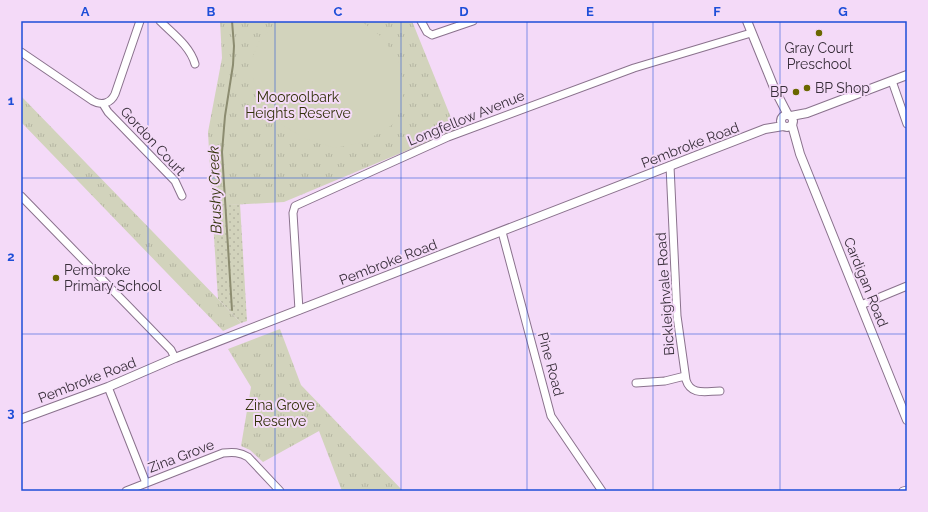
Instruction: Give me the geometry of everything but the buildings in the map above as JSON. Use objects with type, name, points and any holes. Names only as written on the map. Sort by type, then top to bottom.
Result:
[{"type":"street","points":[[21,52],[93,101],[103,104],[110,101],[115,94],[140,21]]},
{"type":"street","points":[[160,21],[188,49],[196,64]]},
{"type":"street","points":[[421,21],[427,32],[432,35],[473,21]]},
{"type":"street","name":"Cardigan Road","points":[[749,22],[751,33],[907,420]]},
{"type":"street","name":"Longfellow Avenue","points":[[299,310],[293,213],[295,206],[448,137],[634,68],[751,33]]},
{"type":"street","name":"Pembroke Road","points":[[21,419],[108,387],[175,358],[907,75]]},
{"type":"street","points":[[892,81],[907,124]]},
{"type":"street","name":"Gordon Court","points":[[103,104],[108,112],[175,181],[182,196]]},
{"type":"street","name":"Bickleighvale Road","points":[[670,166],[678,316],[685,376],[688,386],[695,391],[720,391]]},
{"type":"street","points":[[21,196],[170,350],[175,358]]},
{"type":"street","name":"Pine Road","points":[[502,232],[551,416],[602,491]]},
{"type":"street","points":[[861,304],[907,286]]},
{"type":"street","points":[[636,383],[665,381],[685,376]]},
{"type":"street","points":[[108,387],[146,483]]},
{"type":"street","name":"Zina Grove","points":[[126,491],[223,453],[232,452],[242,454],[248,458],[280,491]]},
{"type":"street","points":[[903,491],[907,490]]},
{"type":"green space","name":"Mooroolbark Heights Reserve","points":[[220,21],[412,21],[456,130],[284,202],[212,206],[208,132],[222,58]]},
{"type":"green space","points":[[284,21],[361,21],[383,38],[399,63],[404,88],[401,110],[392,125],[364,142],[335,148],[303,138],[277,121],[261,100],[252,76],[252,59],[260,39],[279,23]]},
{"type":"green space","points":[[21,96],[241,323],[223,331],[21,122]]},
{"type":"green space","points":[[240,204],[247,321],[241,323],[218,299],[212,206]]},
{"type":"green space","name":"Zina Grove Reserve","points":[[280,329],[301,385],[403,491],[342,491],[319,431],[263,462],[250,450],[241,446],[251,387],[228,349]]},
{"type":"waterway","name":"Brushy Creek","points":[[232,21],[234,46],[233,65],[225,116],[222,152],[232,310]]},
{"type":"place","name":"Gray Court Preschool","points":[[819,33]]},
{"type":"place","name":"BP Shop","points":[[807,88]]},
{"type":"place","name":"BP","points":[[796,92]]},
{"type":"place","name":"Pembroke Primary School","points":[[56,278]]}]
